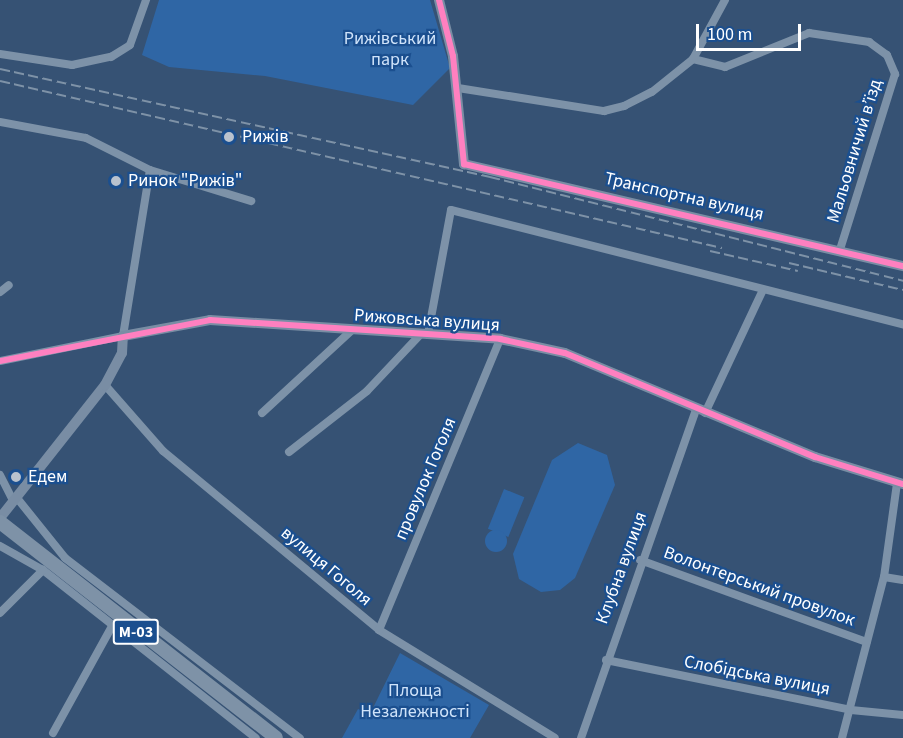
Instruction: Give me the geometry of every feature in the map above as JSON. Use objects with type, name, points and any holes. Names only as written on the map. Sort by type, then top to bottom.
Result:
[{"type":"highway","name":"М-03","points":[[0,520],[276,738]]},
{"type":"street","points":[[0,54],[72,65],[105,59],[130,45],[146,0]]},
{"type":"street","points":[[439,0],[458,88],[604,111],[652,92],[693,59],[725,0]]},
{"type":"street","name":"Мальовничий в’їзд","points":[[693,59],[725,67],[809,33],[869,42],[887,55],[895,74],[840,250]]},
{"type":"street","name":"Транспортна вулиця","points":[[458,88],[461,158],[470,167],[903,266]]},
{"type":"street","points":[[0,122],[87,138],[150,170],[250,201]]},
{"type":"street","points":[[0,520],[105,385],[122,353],[150,170]]},
{"type":"street","points":[[289,452],[367,391],[424,334],[451,210],[763,291],[903,324]]},
{"type":"street","points":[[0,292],[9,285]]},
{"type":"street","name":"Клубна вулиця","points":[[581,738],[640,560],[701,412],[763,291]]},
{"type":"street","name":"Рижовська вулиця","points":[[0,361],[210,320],[500,339],[565,353],[701,412],[900,484]]},
{"type":"street","name":"Рижовська вулиця","points":[[262,413],[351,331]]},
{"type":"street","name":"провулок Гоголя","points":[[379,630],[500,339]]},
{"type":"street","name":"вулиця Гоголя","points":[[105,385],[163,451],[379,630],[555,738]]},
{"type":"street","points":[[0,475],[15,500],[65,558],[300,738]]},
{"type":"street","points":[[842,738],[884,577],[900,484]]},
{"type":"street","points":[[0,546],[43,570],[256,738]]},
{"type":"street","name":"Волонтерський провулок","points":[[640,560],[867,642]]},
{"type":"street","points":[[0,613],[43,570]]},
{"type":"street","points":[[884,577],[903,580]]},
{"type":"street","points":[[53,733],[112,626]]},
{"type":"street","name":"Слобідська вулиця","points":[[606,660],[851,710],[903,715]]},
{"type":"green space","name":"Рижівський парк","points":[[159,0],[430,0],[450,68],[413,105],[265,76],[169,67],[142,55]]},
{"type":"green space","points":[[578,443],[607,455],[615,485],[575,578],[560,590],[541,592],[519,579],[513,554],[552,460]]},
{"type":"green space","points":[[504,489],[524,497],[508,537],[488,529]]},
{"type":"green space","points":[[492,530],[500,530],[507,537],[507,545],[500,552],[492,552],[485,545],[485,537]]},
{"type":"green space","name":"Площа Незалежності","points":[[400,653],[489,705],[470,738],[342,738],[358,709],[370,714]]},
{"type":"railway","points":[[0,69],[490,177],[903,281]]},
{"type":"railway","points":[[0,81],[722,248]]},
{"type":"railway","points":[[710,251],[798,271]]},
{"type":"railway","points":[[789,263],[903,290]]},
{"type":"cycle path","points":[[439,0],[453,56],[464,164],[903,266]]},
{"type":"cycle path","points":[[0,361],[210,320],[500,339],[565,353],[815,457],[903,484]]},
{"type":"place","name":"Рижів","points":[[229,137]]},
{"type":"place","name":"Ринок \"Рижів\"","points":[[116,181]]},
{"type":"place","name":"Едем","points":[[16,477]]}]
